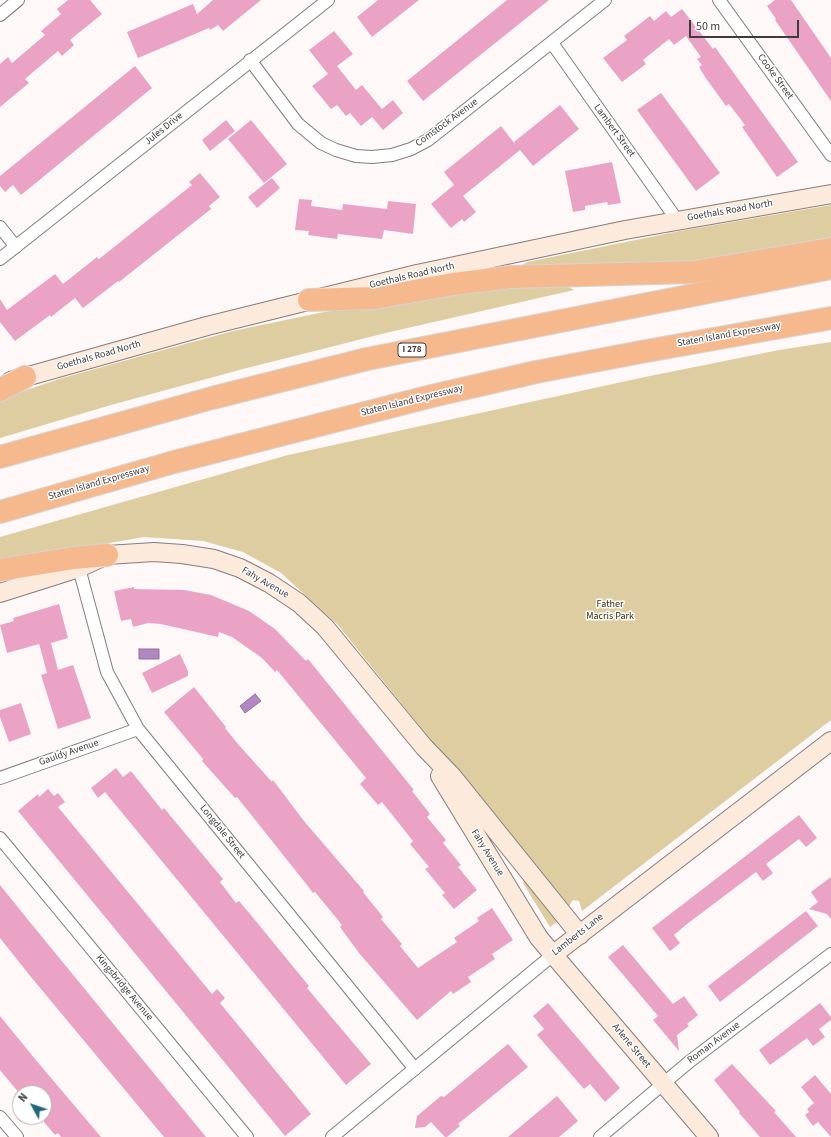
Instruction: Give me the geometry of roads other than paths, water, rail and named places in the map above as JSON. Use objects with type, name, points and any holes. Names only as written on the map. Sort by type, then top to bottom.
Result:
[{"type":"highway","points":[[309,300],[376,298],[453,284],[511,277],[694,272],[831,249]]},
{"type":"highway","name":"I 278","points":[[0,457],[212,398],[367,359],[831,268]]},
{"type":"highway","name":"Staten Island Expressway","points":[[0,512],[174,462],[440,394],[536,372],[831,318]]},
{"type":"highway","points":[[0,390],[25,377]]},
{"type":"highway","points":[[0,570],[74,558],[107,555]]},
{"type":"main road","name":"Goethals Road North","points":[[0,384],[200,328],[309,300],[424,273],[677,220],[831,194]]},
{"type":"main road","name":"Fahy Avenue","points":[[0,593],[79,568],[107,555],[154,552],[198,556],[240,568],[269,583],[299,603],[325,627],[424,748],[452,776],[580,935]]},
{"type":"main road","name":"Lamberts Lane","points":[[554,954],[831,741]]},
{"type":"main road","name":"Fahy Avenue","points":[[424,748],[539,938],[554,954]]},
{"type":"main road","name":"Arlene Street","points":[[554,954],[709,1137]]},
{"type":"street","points":[[0,14],[18,0]]},
{"type":"street","name":"Jules Drive","points":[[0,259],[250,60],[328,0]]},
{"type":"street","name":"Comstock Avenue","points":[[250,60],[298,124],[307,133],[321,143],[336,150],[356,156],[372,157],[399,153],[411,149],[428,140],[605,0]]},
{"type":"street","name":"Cooke Street","points":[[719,0],[831,155]]},
{"type":"street","name":"Lambert Street","points":[[552,43],[677,220]]},
{"type":"street","points":[[0,227],[16,247]]},
{"type":"street","name":"Longdale Street","points":[[79,568],[107,672],[138,729],[415,1069]]},
{"type":"street","name":"Gauldy Avenue","points":[[0,778],[138,729]]},
{"type":"street","name":"Kingsbridge Avenue","points":[[0,838],[247,1137]]},
{"type":"street","name":"Lamberts Lane","points":[[332,1137],[554,954]]},
{"type":"street","name":"Roman Avenue","points":[[600,1137],[663,1083],[831,954]]},
{"type":"street","points":[[0,1117],[17,1137]]},
{"type":"park label","name":"Father Macris Park","points":[[610,610]]}]
